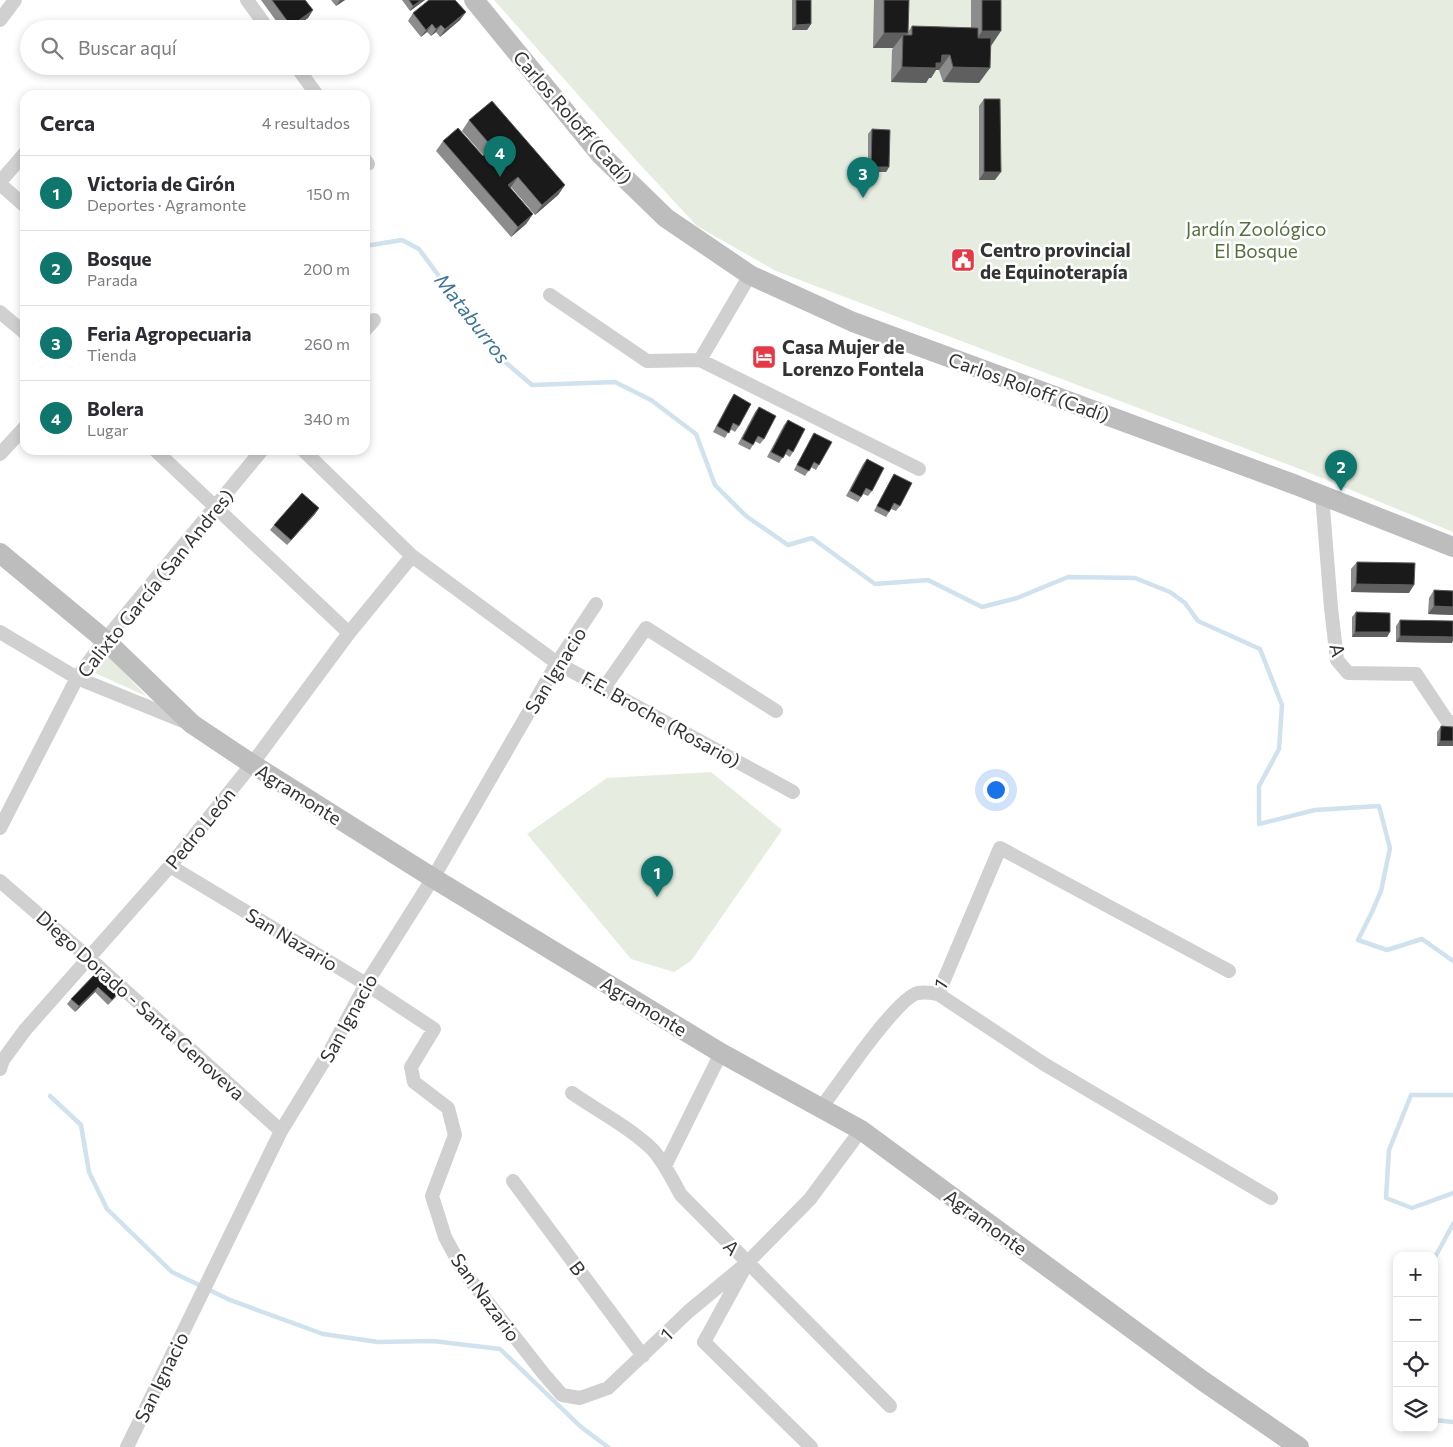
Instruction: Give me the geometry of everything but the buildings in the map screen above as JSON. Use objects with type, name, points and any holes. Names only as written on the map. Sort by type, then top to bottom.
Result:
[{"type":"street","points":[[0,20],[15,0]]},
{"type":"street","points":[[247,0],[261,20]]},
{"type":"street","name":"Carlos Roloff (Cadí)","points":[[474,0],[600,154],[666,218],[750,276],[853,322],[1322,495],[1453,547]]},
{"type":"street","points":[[303,75],[313,90]]},
{"type":"street","points":[[20,159],[0,183],[20,201]]},
{"type":"street","points":[[700,360],[750,276]]},
{"type":"street","points":[[550,294],[647,360],[700,360],[919,469]]},
{"type":"street","points":[[0,312],[20,329]]},
{"type":"street","points":[[0,454],[20,432]]},
{"type":"street","points":[[160,455],[349,633]]},
{"type":"street","name":"Calixto García (San Andres)","points":[[0,828],[77,678],[105,640],[258,455]]},
{"type":"street","name":"F.E. Broche (Rosario)","points":[[308,455],[412,556],[557,663],[793,792]]},
{"type":"street","name":"A","points":[[1322,495],[1337,660],[1348,673],[1416,674],[1448,722],[1453,722]]},
{"type":"street","name":"Agramonte","points":[[0,553],[105,640],[192,724],[433,878],[721,1053],[861,1130],[1203,1381],[1299,1447]]},
{"type":"street","name":"Pedro León","points":[[0,1069],[3,1060],[25,1030],[170,866],[252,764],[349,633],[412,556]]},
{"type":"street","name":"San Ignacio","points":[[126,1447],[281,1131],[330,1051],[366,984],[433,878],[557,663],[596,604]]},
{"type":"street","points":[[604,688],[646,628],[776,711]]},
{"type":"street","points":[[0,632],[77,678],[192,724]]},
{"type":"street","name":"1","points":[[821,1108],[902,1003],[918,993],[938,994],[1000,848],[1229,971]]},
{"type":"street","name":"San Nazario","points":[[170,866],[366,984],[434,1029],[411,1067],[414,1082],[448,1108],[455,1135],[432,1196],[444,1237],[464,1272],[543,1373],[562,1395],[580,1398]]},
{"type":"street","name":"Diego Dorado - Santa Genoveva","points":[[0,881],[89,958],[281,1131]]},
{"type":"street","points":[[938,994],[1044,1064],[1271,1198]]},
{"type":"street","points":[[665,1166],[721,1053]]},
{"type":"street","name":"A","points":[[572,1093],[632,1133],[652,1149],[665,1166],[681,1195],[890,1406]]},
{"type":"street","name":"1","points":[[580,1398],[608,1388],[689,1311],[748,1263],[810,1199],[861,1130]]},
{"type":"street","name":"B","points":[[512,1181],[643,1356]]},
{"type":"street","name":"1","points":[[748,1263],[704,1342],[811,1447]]},
{"type":"green space","name":"Jardín Zoológico El Bosque","points":[[494,0],[1453,0],[1453,532],[1300,469],[776,271],[697,226]]},
{"type":"green space","points":[[108,655],[146,696],[95,673]]},
{"type":"green space","points":[[711,772],[782,830],[691,961],[674,972],[631,959],[527,834],[607,778]]},
{"type":"waterway","name":"Mataburros","points":[[370,245],[402,240],[419,249],[497,355],[532,385],[615,382],[651,400],[696,434],[715,485],[746,516],[788,545],[812,538],[875,584],[928,580],[982,607],[1017,598],[1068,577],[1135,578],[1170,592],[1185,603],[1198,621],[1260,649],[1282,705],[1279,749],[1259,786],[1259,824],[1315,810],[1379,806],[1390,848],[1381,891],[1358,940],[1387,950],[1422,939],[1453,961]]},
{"type":"waterway","name":"Mataburros","points":[[1453,1095],[1411,1095],[1389,1150],[1386,1198],[1412,1208],[1453,1193]]},
{"type":"waterway","points":[[50,1096],[81,1125],[89,1172],[107,1209],[172,1272],[230,1300],[323,1334],[378,1342],[433,1341],[500,1349],[581,1427],[608,1447]]},
{"type":"waterway","name":"Mataburros","points":[[1438,1252],[1453,1224]]},
{"type":"waterway","name":"Mataburros","points":[[1438,1420],[1453,1422]]},
{"type":"place","name":"Bolera","points":[[500,177]]},
{"type":"place","name":"Feria Agropecuaria","points":[[863,198]]},
{"type":"place","name":"Centro provincial de Equinoterapía","points":[[963,260]]},
{"type":"place","name":"Casa Mujer de Lorenzo Fontela","points":[[764,357]]},
{"type":"place","name":"Bosque","points":[[1341,491]]},
{"type":"place","name":"Victoria de Girón","points":[[657,897]]}]
